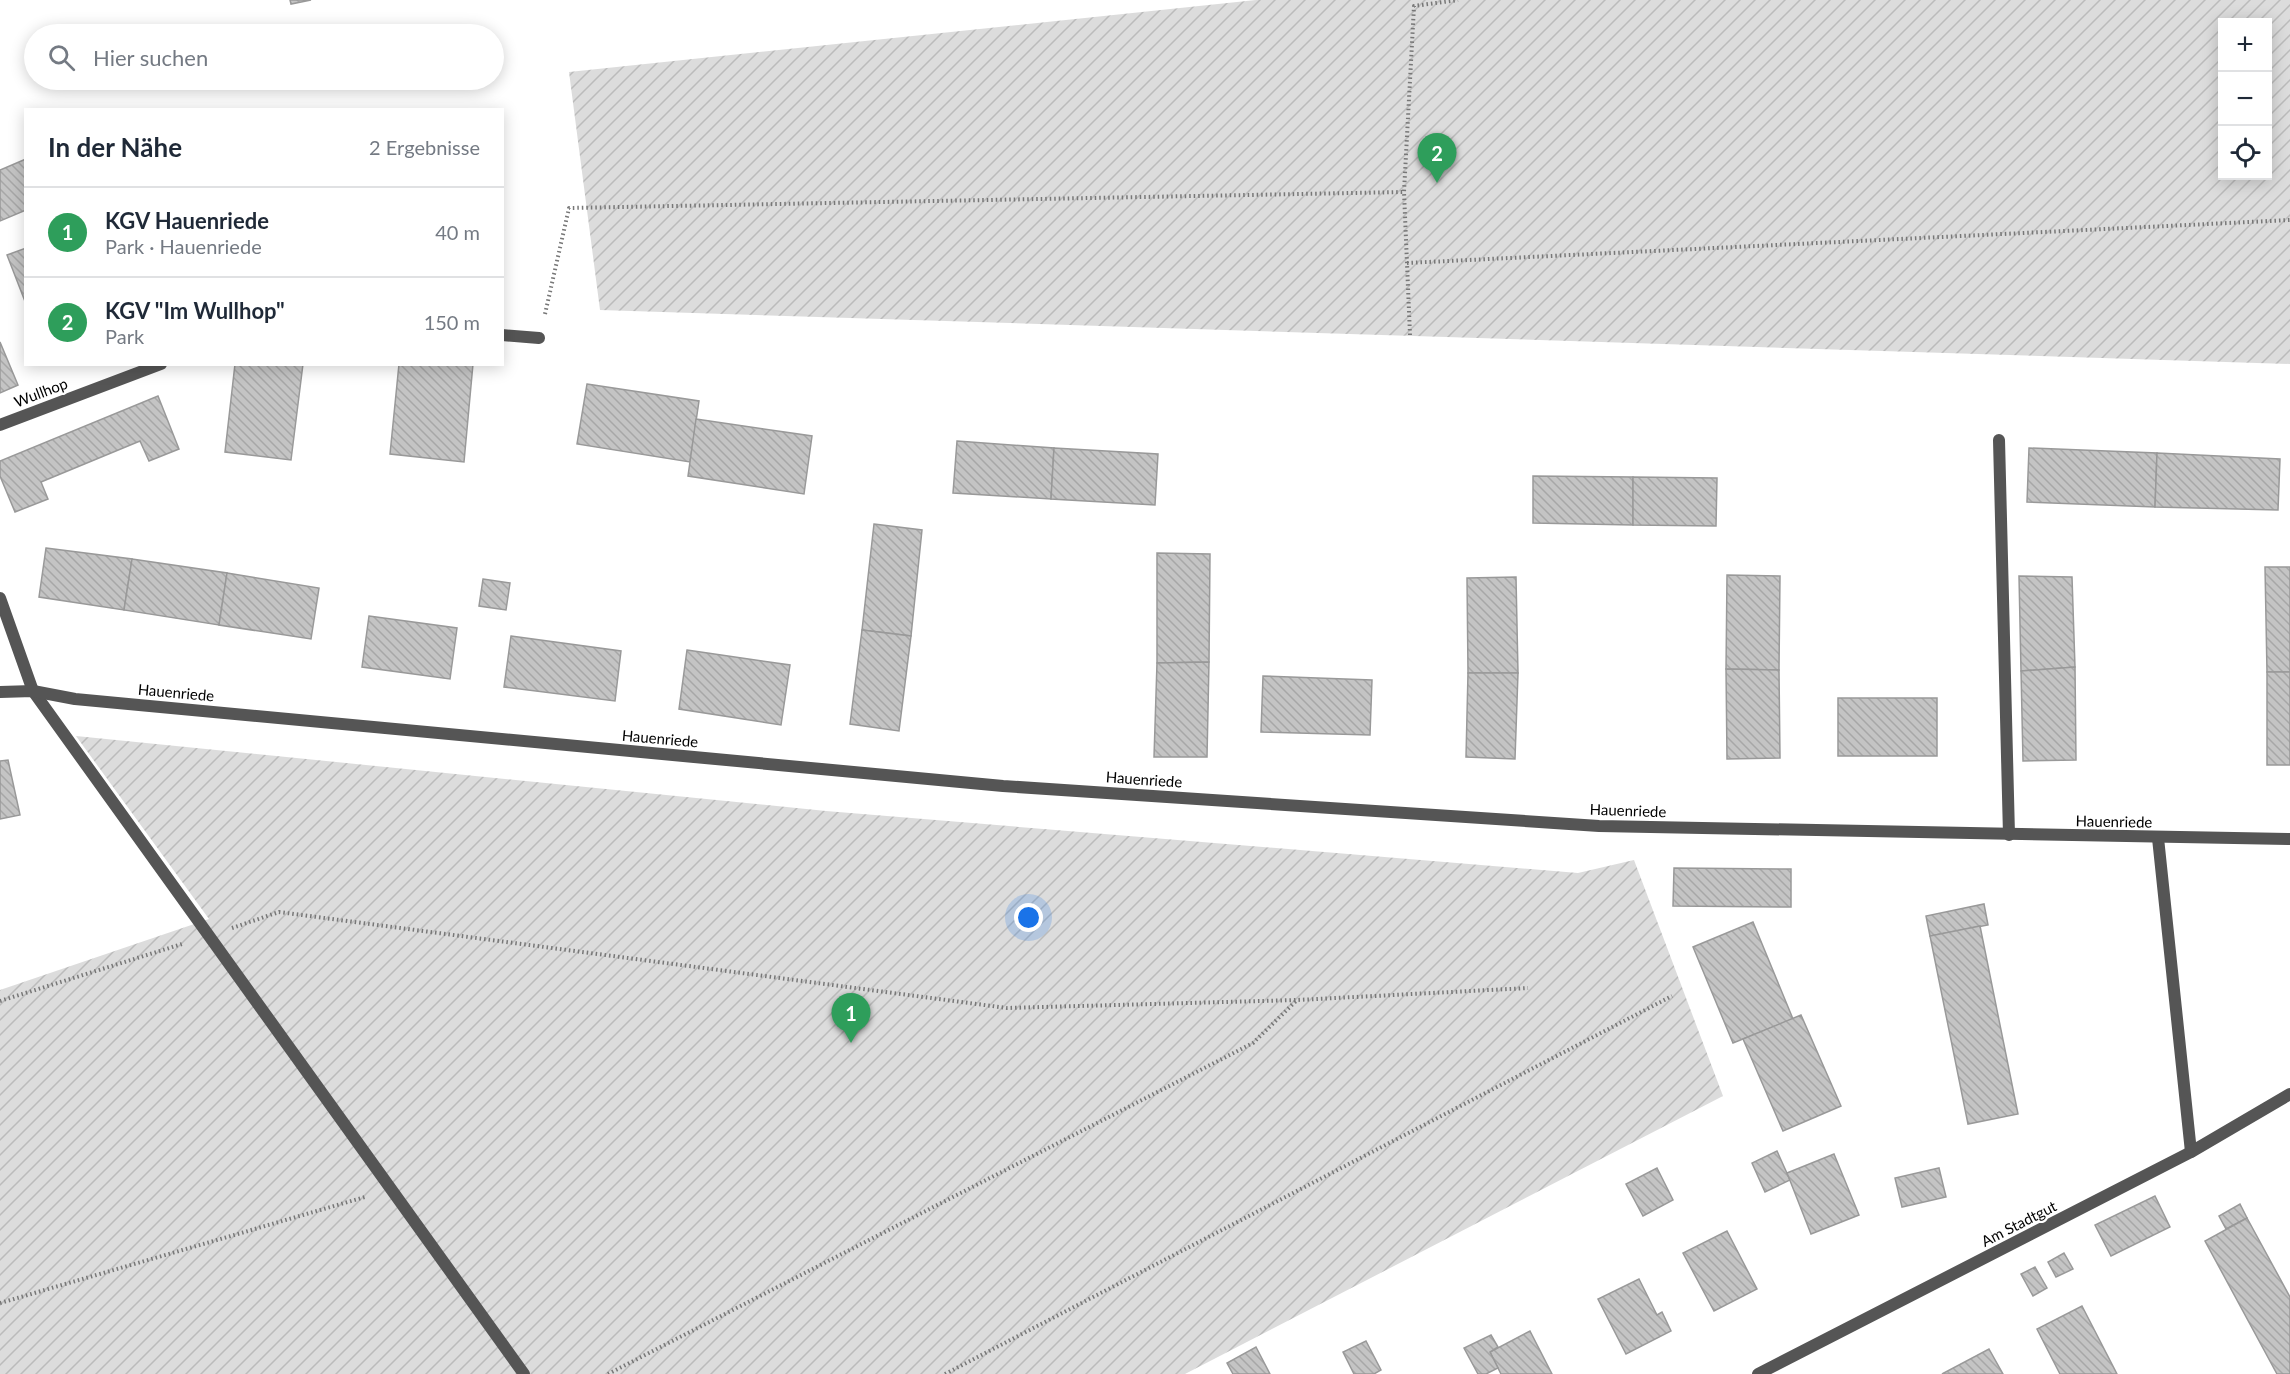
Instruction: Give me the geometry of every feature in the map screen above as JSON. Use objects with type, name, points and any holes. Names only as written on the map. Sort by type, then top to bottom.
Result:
[{"type":"street","points":[[504,335],[539,338]]},
{"type":"street","name":"Wullhop","points":[[0,425],[156,366]]},
{"type":"street","points":[[2000,440],[2009,835]]},
{"type":"street","points":[[0,598],[33,691],[524,1374]]},
{"type":"street","name":"Hauenriede","points":[[0,692],[33,691],[75,699],[1003,786],[1599,826],[2290,839]]},
{"type":"street","points":[[2158,838],[2190,1152]]},
{"type":"street","name":"Am Stadtgut","points":[[1758,1374],[2190,1152],[2290,1094]]},
{"type":"path","points":[[1410,336],[1404,192],[1414,6],[1458,0]]},
{"type":"path","points":[[539,338],[569,208],[1404,192]]},
{"type":"path","points":[[1407,263],[2290,220]]},
{"type":"path","points":[[0,1001],[279,912],[1007,1008],[1297,1000],[1528,988]]},
{"type":"path","points":[[945,1374],[1672,996]]},
{"type":"path","points":[[608,1374],[1253,1042],[1297,1000]]},
{"type":"path","points":[[0,1303],[392,1189]]},
{"type":"shaded area","points":[[1256,0],[2290,0],[2290,364],[600,310],[569,72]]},
{"type":"shaded area","points":[[76,736],[826,811],[1578,873],[1634,860],[1723,1096],[1185,1374],[0,1374],[0,990],[209,919]]},
{"type":"building","points":[[290,0],[311,0],[291,4]]},
{"type":"building","points":[[24,160],[24,211],[0,221],[0,170]]},
{"type":"building","points":[[24,249],[24,299],[7,255]]},
{"type":"building","points":[[0,342],[18,385],[0,393]]},
{"type":"building","points":[[235,366],[303,366],[291,460],[225,452]]},
{"type":"building","points":[[399,366],[473,366],[464,462],[390,454]]},
{"type":"building","points":[[587,384],[699,401],[690,462],[577,444]]},
{"type":"building","points":[[158,396],[179,449],[149,461],[140,441],[41,482],[48,499],[15,512],[0,476],[0,461]]},
{"type":"building","points":[[696,419],[812,436],[804,494],[688,476]]},
{"type":"building","points":[[957,441],[1054,448],[1051,499],[953,493]]},
{"type":"building","points":[[1054,448],[1158,454],[1155,505],[1051,499]]},
{"type":"building","points":[[2029,448],[2157,453],[2155,507],[2027,502]]},
{"type":"building","points":[[2157,453],[2280,459],[2278,510],[2155,507]]},
{"type":"building","points":[[1533,476],[1633,477],[1633,525],[1533,523]]},
{"type":"building","points":[[1633,477],[1717,478],[1716,526],[1633,525]]},
{"type":"building","points":[[874,524],[922,530],[911,636],[862,630]]},
{"type":"building","points":[[46,548],[132,559],[124,610],[39,597]]},
{"type":"building","points":[[1157,553],[1210,554],[1209,662],[1157,663]]},
{"type":"building","points":[[132,559],[227,573],[219,625],[124,610]]},
{"type":"building","points":[[2265,567],[2290,567],[2290,672],[2267,672]]},
{"type":"building","points":[[227,573],[319,588],[311,639],[219,625]]},
{"type":"building","points":[[1727,575],[1780,576],[1779,670],[1726,669]]},
{"type":"building","points":[[2019,576],[2072,577],[2075,667],[2021,671]]},
{"type":"building","points":[[1516,577],[1518,673],[1468,673],[1467,578]]},
{"type":"building","points":[[483,579],[510,583],[506,610],[479,606]]},
{"type":"building","points":[[369,616],[457,628],[450,679],[362,667]]},
{"type":"building","points":[[862,630],[911,636],[899,731],[850,724]]},
{"type":"building","points":[[511,636],[621,651],[615,701],[504,687]]},
{"type":"building","points":[[687,650],[790,665],[781,725],[679,709]]},
{"type":"building","points":[[1209,662],[1207,757],[1154,757],[1157,663]]},
{"type":"building","points":[[2075,667],[2076,760],[2023,761],[2021,671]]},
{"type":"building","points":[[1726,669],[1779,670],[1780,758],[1727,759]]},
{"type":"building","points":[[2267,672],[2290,672],[2290,765],[2267,765]]},
{"type":"building","points":[[1468,673],[1518,673],[1515,759],[1466,757]]},
{"type":"building","points":[[1263,676],[1372,680],[1370,735],[1261,732]]},
{"type":"building","points":[[1838,698],[1937,698],[1937,756],[1838,756]]},
{"type":"building","points":[[8,760],[20,815],[0,819],[0,761]]},
{"type":"building","points":[[1674,868],[1791,869],[1791,907],[1673,906]]},
{"type":"building","points":[[1984,904],[1988,925],[1930,936],[1926,916]]},
{"type":"building","points":[[1753,922],[1793,1019],[1733,1043],[1693,947]]},
{"type":"building","points":[[1980,926],[2018,1114],[1968,1124],[1930,936]]},
{"type":"building","points":[[1801,1015],[1841,1106],[1783,1131],[1743,1039]]},
{"type":"building","points":[[1777,1151],[1790,1180],[1765,1192],[1752,1163]]},
{"type":"building","points":[[1834,1154],[1859,1215],[1811,1234],[1787,1173]]},
{"type":"building","points":[[1657,1168],[1673,1200],[1643,1216],[1626,1184]]},
{"type":"building","points":[[1939,1168],[1946,1197],[1902,1207],[1895,1178]]},
{"type":"building","points":[[2155,1196],[2170,1227],[2111,1256],[2095,1225]]},
{"type":"building","points":[[2240,1204],[2247,1218],[2226,1229],[2219,1216]]},
{"type":"building","points":[[2247,1218],[2290,1297],[2290,1374],[2277,1374],[2205,1241]]},
{"type":"building","points":[[1727,1231],[1757,1289],[1714,1311],[1683,1253]]},
{"type":"building","points":[[2064,1253],[2073,1269],[2056,1277],[2048,1262]]},
{"type":"building","points":[[2035,1267],[2047,1288],[2033,1296],[2021,1274]]},
{"type":"building","points":[[1639,1279],[1657,1315],[1662,1312],[1671,1331],[1626,1354],[1598,1299]]},
{"type":"building","points":[[2082,1306],[2117,1374],[2060,1374],[2037,1329]]},
{"type":"building","points":[[1530,1331],[1552,1374],[1501,1374],[1490,1352]]},
{"type":"building","points":[[1491,1335],[1498,1347],[1490,1352],[1498,1368],[1486,1374],[1478,1374],[1464,1348]]},
{"type":"building","points":[[1366,1341],[1381,1370],[1374,1374],[1354,1374],[1343,1352]]},
{"type":"building","points":[[1256,1347],[1270,1374],[1233,1374],[1227,1363]]},
{"type":"building","points":[[1989,1349],[2003,1374],[1942,1374]]},
{"type":"place","name":"KGV \"Im Wullhop\"","points":[[1437,183]]},
{"type":"place","name":"KGV Hauenriede","points":[[851,1043]]}]
